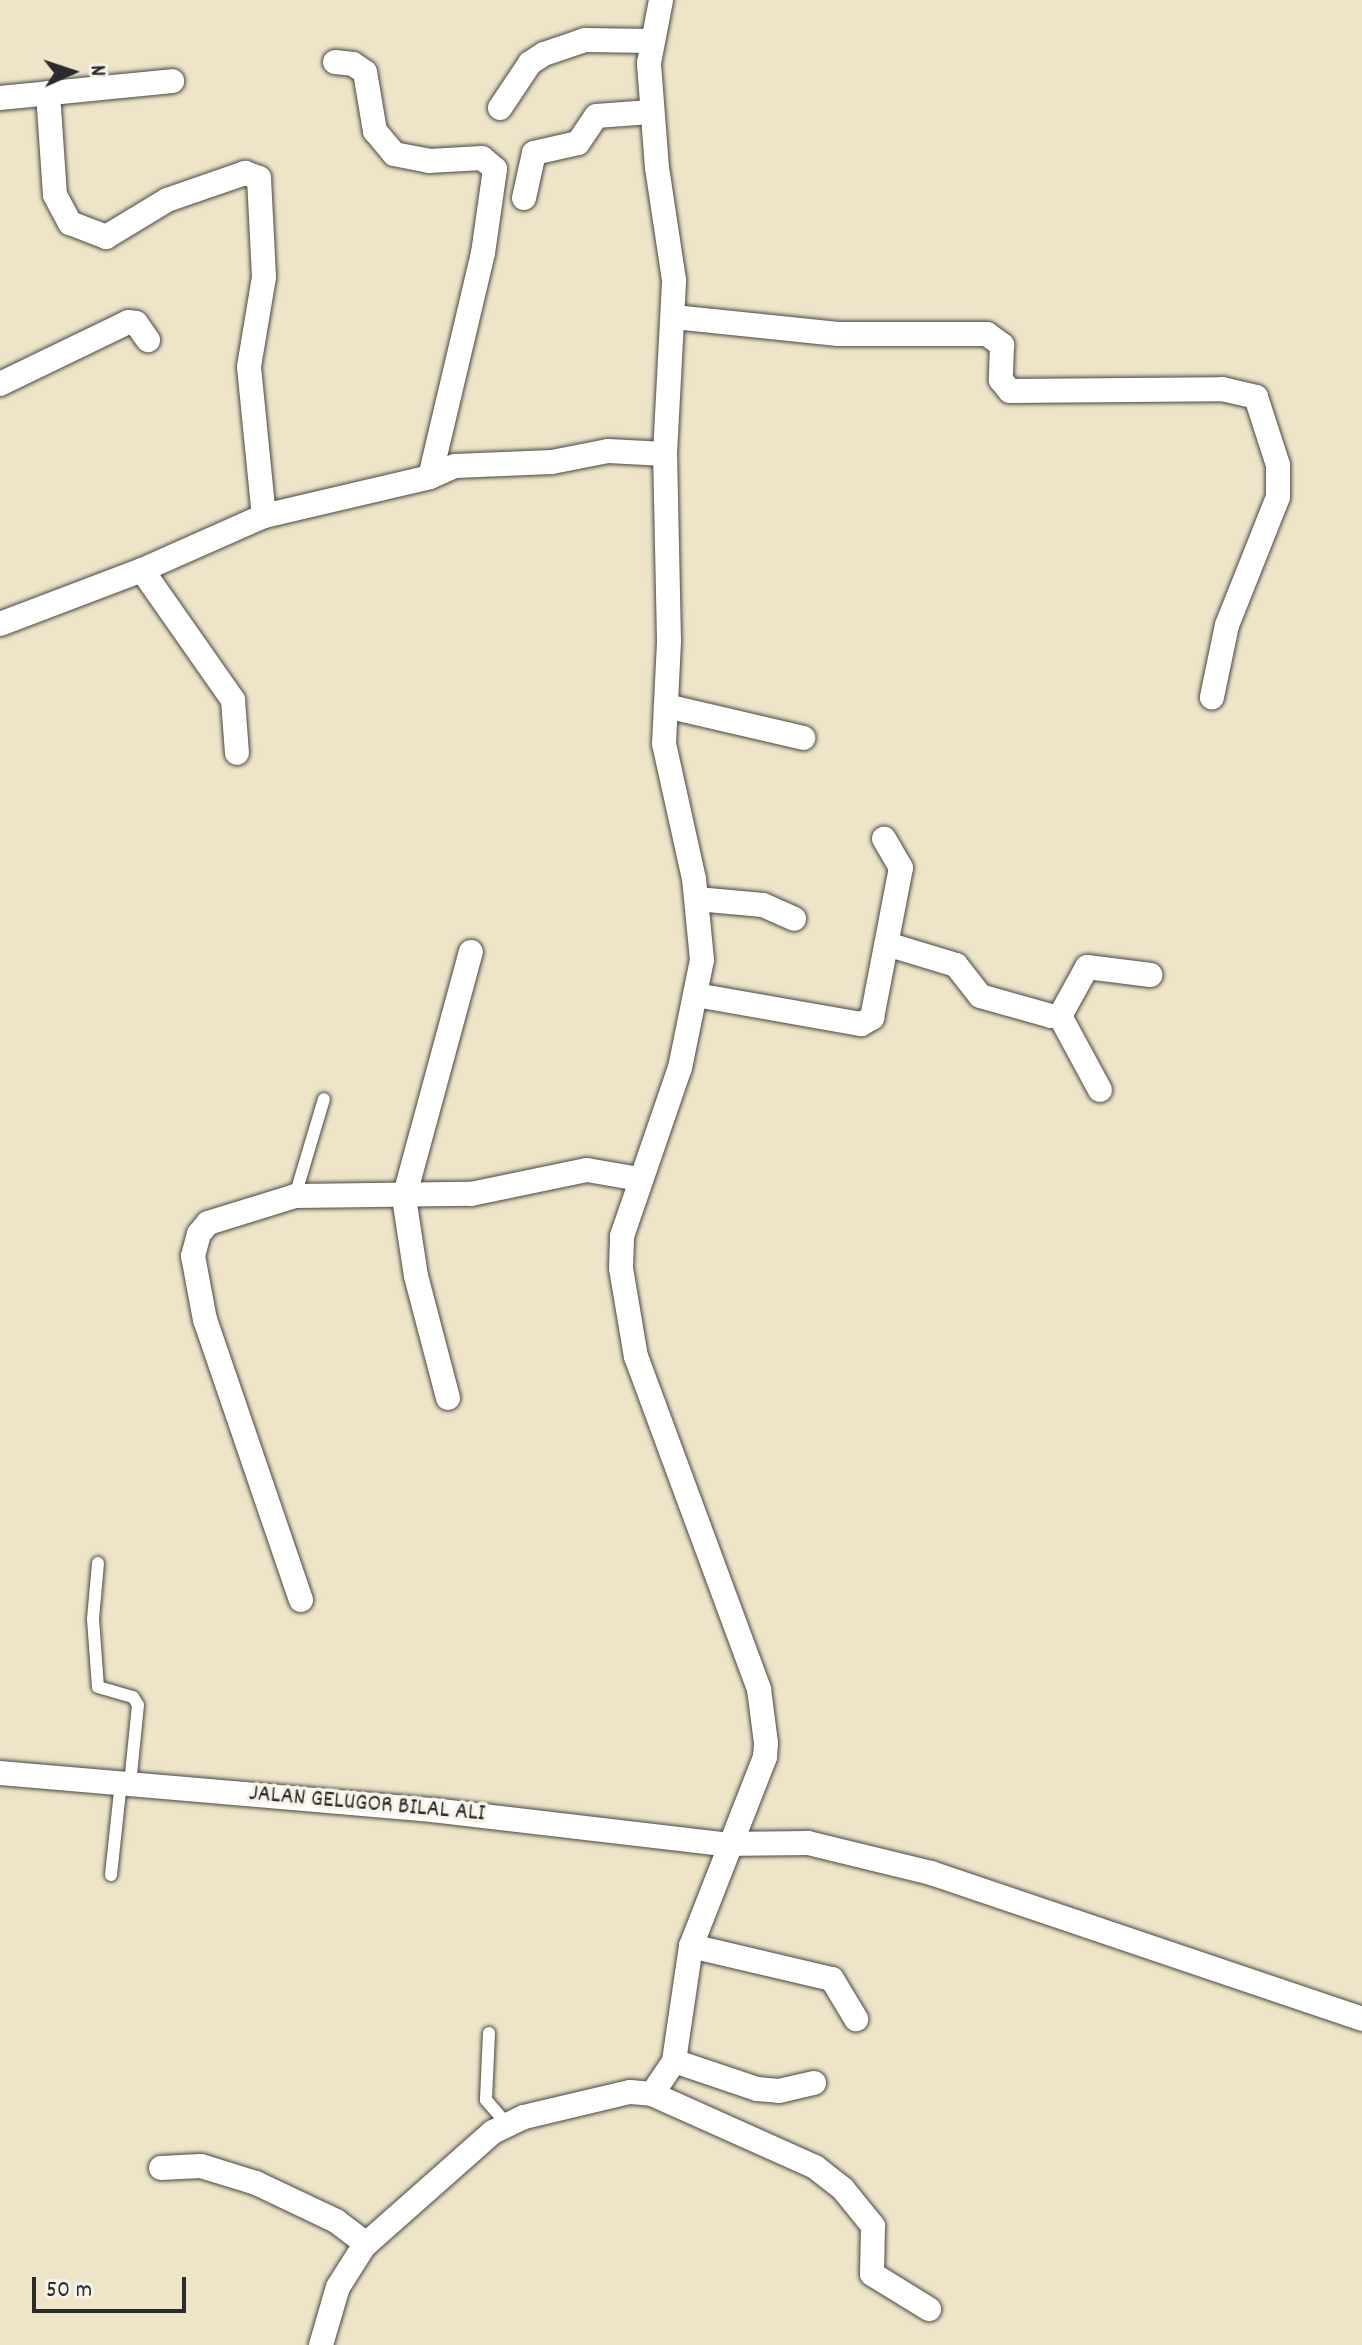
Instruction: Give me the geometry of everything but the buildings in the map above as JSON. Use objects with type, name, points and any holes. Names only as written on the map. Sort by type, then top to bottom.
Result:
[{"type":"street","points":[[652,2094],[674,2061],[691,1946],[765,1757],[759,1689],[645,1386],[624,1304],[622,1236],[639,1179],[680,1068],[702,960],[697,899],[666,765],[665,454],[674,317],[671,249],[651,112],[652,41],[661,0]]},
{"type":"street","points":[[500,108],[530,63],[544,54],[585,40],[652,41]]},
{"type":"street","points":[[335,62],[353,64],[365,72],[375,131],[394,154],[429,161],[482,158],[495,169],[483,253],[430,477]]},
{"type":"street","points":[[0,98],[172,81]]},
{"type":"street","points":[[48,93],[55,195],[70,223],[106,237],[167,200],[245,173],[259,178],[264,277],[249,367],[264,516]]},
{"type":"street","points":[[524,198],[534,153],[578,143],[596,116],[651,112]]},
{"type":"street","points":[[674,317],[838,334],[987,334],[1002,345],[1002,385],[1010,391],[1208,388],[1256,397],[1278,465],[1278,497],[1227,625],[1212,697]]},
{"type":"street","points":[[0,384],[128,322],[136,323],[148,340]]},
{"type":"street","points":[[0,624],[142,570],[264,516],[430,477],[455,466],[552,462],[591,453],[665,454]]},
{"type":"street","points":[[142,570],[233,700],[237,753]]},
{"type":"street","points":[[666,706],[803,738]]},
{"type":"street","points":[[696,995],[861,1024],[877,1010],[901,868],[884,839]]},
{"type":"street","points":[[697,899],[763,905],[794,919]]},
{"type":"street","points":[[890,945],[956,965],[980,996],[1060,1016],[1100,1090]]},
{"type":"street","points":[[448,1398],[416,1276],[404,1198],[471,952]]},
{"type":"street","points":[[1060,1016],[1087,967],[1150,975]]},
{"type":"street","points":[[301,1600],[212,1346],[193,1256],[208,1223],[295,1196],[404,1198],[490,1192],[587,1170],[639,1179]]},
{"type":"street","name":"JALAN GELUGOR BILAL ALI","points":[[0,1773],[808,1843],[931,1873],[1362,2019]]},
{"type":"street","points":[[691,1946],[832,1979],[856,2019]]},
{"type":"street","points":[[674,2061],[757,2089],[779,2091],[814,2083]]},
{"type":"street","points":[[321,2345],[338,2287],[366,2244],[506,2123],[630,2092],[652,2094],[803,2161],[843,2189],[873,2226],[872,2274],[929,2309]]},
{"type":"street","points":[[161,2168],[201,2166],[256,2183],[336,2221],[366,2244]]},
{"type":"lane","points":[[295,1196],[324,1099]]},
{"type":"lane","points":[[98,1563],[93,1619],[98,1687],[133,1697],[138,1709],[111,1875]]},
{"type":"lane","points":[[489,2033],[486,2100],[506,2123]]}]
